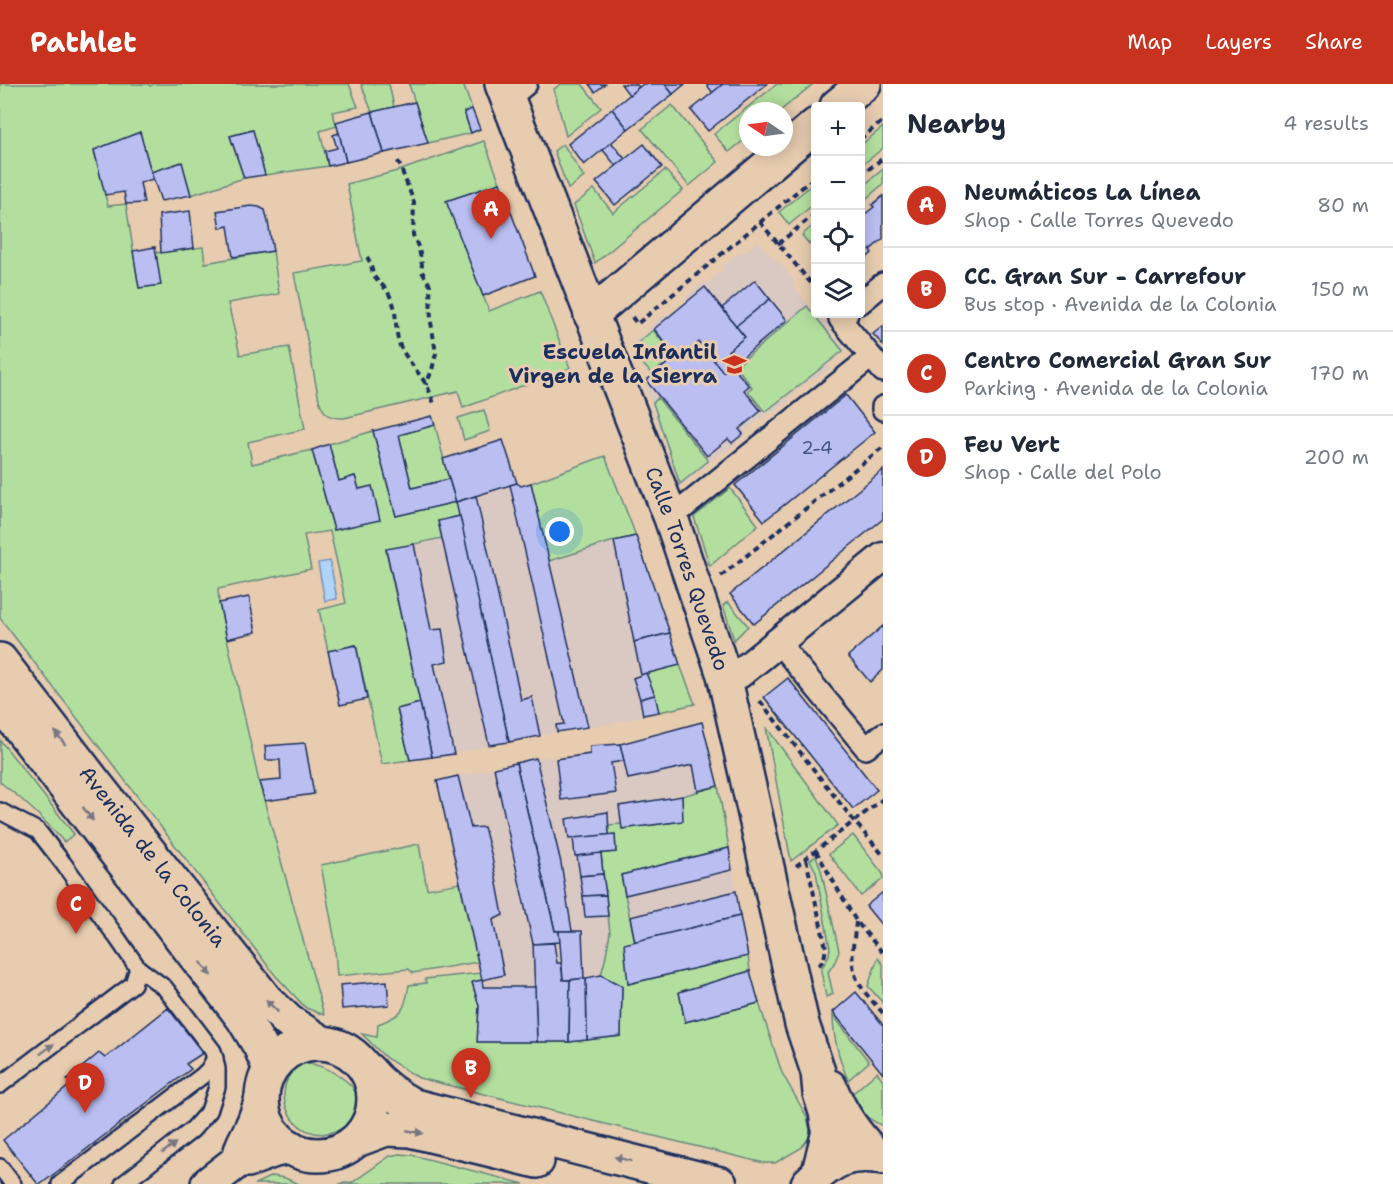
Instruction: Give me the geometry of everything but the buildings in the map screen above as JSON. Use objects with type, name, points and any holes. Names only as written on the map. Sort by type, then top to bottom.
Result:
[{"type":"main road","points":[[842,102],[864,84]]},
{"type":"main road","name":"Calle Torres Quevedo","points":[[512,89],[603,305],[697,595],[732,675],[771,885],[802,1024],[818,1072],[820,1093],[826,1112],[829,1131],[814,1178]]},
{"type":"main road","points":[[603,305],[811,129]]},
{"type":"main road","name":"Avenida de la Colonia","points":[[0,660],[266,1000],[289,1022],[319,1041]]},
{"type":"main road","name":"Avenida de la Colonia","points":[[2,710],[243,1018],[260,1046],[266,1084]]},
{"type":"main road","points":[[239,1160],[241,1147],[259,1110],[266,1084],[279,1058],[291,1048],[319,1041],[336,1045],[353,1056],[381,1085],[414,1106],[720,1184]]},
{"type":"main road","points":[[266,1084],[264,1113],[279,1138],[290,1148],[304,1153],[318,1155],[333,1153],[347,1148],[368,1127],[375,1098],[374,1084],[368,1070]]},
{"type":"main road","name":"Calle Torres Quevedo","points":[[818,1072],[827,1079],[838,1107],[847,1121],[861,1140],[879,1156]]},
{"type":"main road","points":[[358,1139],[386,1129],[410,1130],[632,1184]]},
{"type":"main road","points":[[207,1184],[239,1160],[248,1160],[275,1150],[290,1148]]},
{"type":"main road","points":[[814,1178],[845,1157],[879,1156]]},
{"type":"street","points":[[865,300],[883,284]]},
{"type":"street","points":[[671,518],[877,364],[845,318]]},
{"type":"street","points":[[732,675],[778,642],[883,557]]},
{"type":"street","points":[[778,642],[866,748],[883,734]]},
{"type":"lane","points":[[0,811],[38,831],[138,968],[165,987],[203,1037],[215,1058],[217,1087],[208,1111],[192,1130],[123,1184]]},
{"type":"lane","points":[[0,1084],[133,984],[138,968]]},
{"type":"lane","points":[[60,1184],[202,1076],[215,1058]]},
{"type":"lane","points":[[0,1167],[13,1184]]},
{"type":"path","points":[[865,136],[883,121]]},
{"type":"path","points":[[865,173],[883,158]]},
{"type":"path","points":[[398,161],[414,202],[413,235],[419,249],[421,270],[429,285],[436,353],[426,385]]},
{"type":"path","points":[[603,305],[637,324],[811,180]]},
{"type":"path","points":[[778,244],[811,217]]},
{"type":"path","points":[[760,222],[811,283]]},
{"type":"path","points":[[367,258],[377,281],[385,287],[394,306],[400,346],[426,385],[434,405]]},
{"type":"path","points":[[697,595],[883,447]]},
{"type":"path","points":[[732,675],[883,855]]},
{"type":"path","points":[[771,885],[883,799]]},
{"type":"path","points":[[816,851],[856,921],[883,953]]},
{"type":"path","points":[[792,977],[817,968],[824,959],[826,948],[806,858]]},
{"type":"path","points":[[856,921],[852,959],[855,974],[859,984],[883,1013]]},
{"type":"shaded area","name":"Escuela Infantil Virgen de la Sierra","points":[[758,241],[794,281],[792,285],[811,308],[811,318],[823,318],[846,350],[828,365],[830,368],[813,380],[811,379],[773,414],[770,411],[725,453],[723,451],[680,487],[645,386],[651,376],[640,363],[642,361],[630,345],[649,332],[647,329],[665,314],[667,316],[686,301],[685,298],[704,282],[706,284],[724,269],[722,266],[741,252],[743,253]]},
{"type":"shaded area","points":[[517,483],[521,486],[531,483],[549,560],[636,536],[680,665],[647,673],[659,712],[618,722],[432,757],[386,549],[441,537],[438,521],[456,502]]},
{"type":"shaded area","points":[[702,722],[718,786],[682,796],[683,821],[622,829],[615,834],[616,852],[601,854],[610,933],[601,975],[622,986],[621,1036],[569,1042],[477,1042],[479,1006],[472,982],[482,980],[437,781],[536,758],[556,759],[590,754],[590,746],[620,744]]},
{"type":"shaded area","points":[[729,848],[740,916],[635,942],[621,875]]},
{"type":"green space","points":[[0,84],[148,84],[150,86],[153,84],[349,84],[358,107],[332,112],[337,126],[320,131],[328,166],[265,175],[252,130],[230,136],[244,178],[191,195],[181,163],[151,172],[140,132],[94,151],[108,206],[126,204],[139,288],[160,285],[156,253],[203,247],[205,263],[273,251],[279,294],[228,303],[240,355],[289,347],[305,429],[248,442],[252,464],[312,450],[334,530],[359,489],[355,476],[339,481],[329,444],[373,431],[396,515],[456,502],[460,516],[438,521],[442,538],[386,550],[420,703],[397,709],[410,760],[382,764],[356,645],[328,651],[319,610],[346,603],[330,531],[304,535],[311,569],[218,589],[219,603],[259,782],[324,1015],[306,1008],[275,975],[0,618]]},
{"type":"green space","points":[[361,84],[389,84],[394,107],[372,112]]},
{"type":"green space","points":[[409,84],[463,84],[472,109],[464,112],[471,133],[428,143]]},
{"type":"green space","points":[[561,84],[582,84],[601,108],[566,136],[554,89]]},
{"type":"green space","points":[[777,84],[813,84],[791,102],[754,102]]},
{"type":"green space","points":[[672,105],[718,162],[689,186],[642,129]]},
{"type":"green space","points":[[739,114],[739,144],[729,152],[714,134]]},
{"type":"green space","points":[[883,127],[883,148],[865,163],[865,142]]},
{"type":"green space","points":[[484,141],[500,183],[447,201],[489,311],[540,291],[570,368],[463,408],[458,391],[344,418],[328,415],[319,400],[294,273],[362,261],[347,184],[401,170]]},
{"type":"green space","points":[[563,144],[584,177],[568,189],[554,151]]},
{"type":"green space","points":[[883,169],[883,184],[865,200],[865,185]]},
{"type":"green space","points":[[665,170],[683,190],[595,263],[574,205],[594,189],[613,213]]},
{"type":"green space","points":[[811,185],[811,206],[789,225],[779,212]]},
{"type":"green space","points":[[811,227],[811,242],[809,244],[802,235]]},
{"type":"green space","points":[[807,306],[811,311],[811,318],[817,318],[843,351],[765,412],[748,391],[752,387],[738,369],[740,363]]},
{"type":"green space","points":[[653,330],[674,356],[652,374],[642,363],[644,362],[633,347]]},
{"type":"green space","points":[[658,398],[708,461],[680,484],[653,403]]},
{"type":"green space","points":[[484,410],[490,431],[464,440],[458,418]]},
{"type":"green space","points":[[435,425],[449,479],[412,488],[399,435]]},
{"type":"green space","points":[[605,456],[636,536],[549,561],[531,483]]},
{"type":"green space","points":[[730,488],[758,525],[710,566],[694,517]]},
{"type":"green space","points":[[728,602],[748,626],[734,640],[723,605]]},
{"type":"green space","points":[[680,665],[695,704],[659,712],[646,673]]},
{"type":"green space","points":[[766,727],[838,825],[791,861]]},
{"type":"green space","points":[[0,740],[74,834],[64,842],[34,810],[0,782]]},
{"type":"green space","points":[[718,786],[729,848],[621,875],[635,942],[628,984],[748,956],[750,971],[679,992],[685,1022],[759,1003],[782,1073],[807,1117],[811,1135],[801,1148],[775,1163],[764,1163],[419,1078],[386,1058],[362,1034],[377,1037],[378,1024],[393,1018],[404,1006],[409,985],[426,983],[425,979],[481,973],[482,980],[472,983],[479,1006],[478,1042],[569,1042],[621,1036],[622,986],[601,975],[610,933],[601,853],[616,852],[615,834],[609,835],[608,825],[622,824],[623,829],[682,821],[682,796]]},
{"type":"green space","points":[[853,835],[883,874],[883,879],[861,896],[829,854]]},
{"type":"green space","points":[[419,844],[427,889],[460,883],[478,962],[413,973],[409,969],[337,976],[334,936],[321,865]]},
{"type":"green space","points":[[816,856],[839,951],[828,972],[833,994],[826,997],[821,970],[830,948],[816,872],[810,860]]},
{"type":"green space","points":[[878,958],[883,964],[883,1003],[868,986]]},
{"type":"green space","points":[[833,1015],[869,1062],[848,1080],[837,1048]]},
{"type":"green space","points":[[309,1063],[336,1074],[352,1087],[357,1095],[356,1113],[348,1124],[336,1131],[324,1134],[313,1133],[294,1121],[288,1112],[284,1090],[288,1078],[298,1066]]},
{"type":"green space","points":[[877,1072],[883,1080],[883,1126],[863,1114],[852,1094]]},
{"type":"green space","points":[[412,1155],[524,1184],[339,1184],[353,1182],[390,1156]]},
{"type":"green space","points":[[272,1176],[285,1178],[299,1184],[255,1184]]},
{"type":"water","points":[[330,561],[337,599],[325,601],[318,563]]},
{"type":"place","name":"Neumáticos La Línea","points":[[491,239]]},
{"type":"place","name":"Escuela Infantil Virgen de la Sierra","points":[[735,364]]},
{"type":"place","name":"Centro Comercial Gran Sur","points":[[76,934]]},
{"type":"place","name":"CC. Gran Sur - Carrefour","points":[[471,1098]]},
{"type":"place","name":"Feu Vert","points":[[85,1113]]}]
